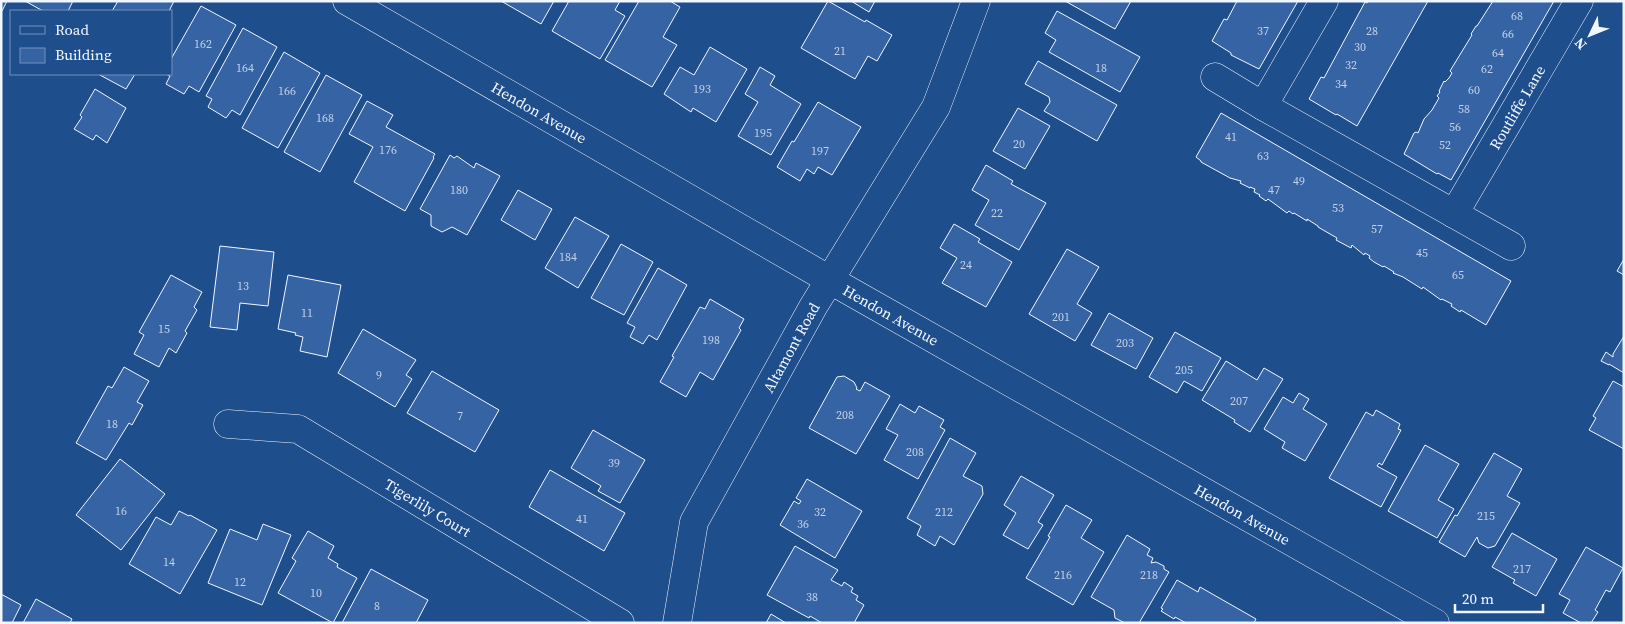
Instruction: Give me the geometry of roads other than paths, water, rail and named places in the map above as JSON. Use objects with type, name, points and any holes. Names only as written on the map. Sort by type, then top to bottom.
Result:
[{"type":"street","name":"Hendon Avenue","points":[[348,1],[830,280],[1435,623]]},
{"type":"street","name":"Altamont Road","points":[[677,623],[694,522],[830,280],[936,107],[976,1]]},
{"type":"street","points":[[1263,106],[1324,1]]},
{"type":"street","name":"Routliffe Lane","points":[[1454,214],[1580,1]]},
{"type":"street","points":[[1215,76],[1263,106],[1511,246]]},
{"type":"street","name":"Tigerlily Court","points":[[228,424],[298,429],[620,623]]}]
